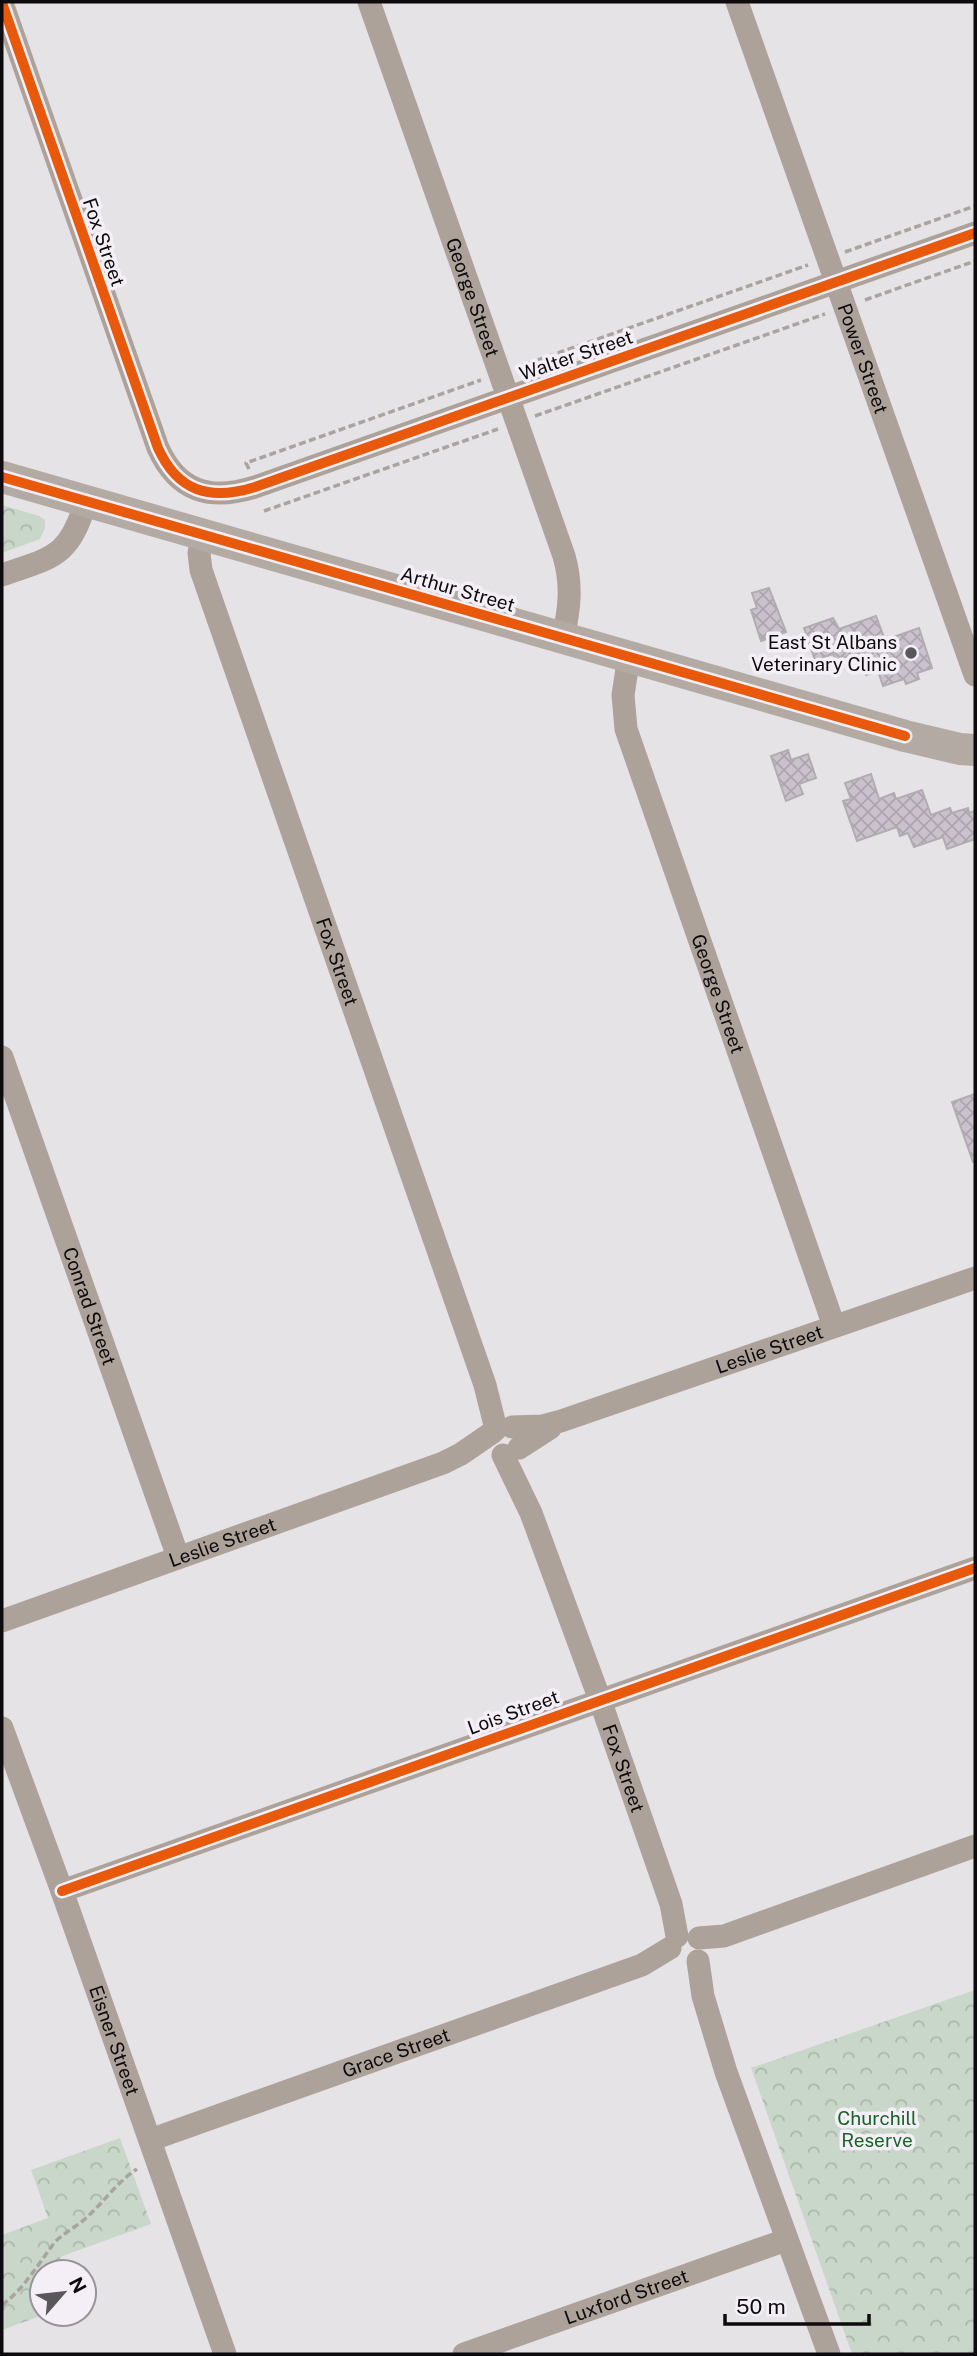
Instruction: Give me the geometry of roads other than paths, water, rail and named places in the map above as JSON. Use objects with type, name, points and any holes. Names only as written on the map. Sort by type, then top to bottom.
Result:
[{"type":"street","name":"George Street","points":[[369,2],[518,422],[569,575],[569,613],[563,637]]},
{"type":"street","name":"Power Street","points":[[737,2],[975,675]]},
{"type":"street","name":"Fox Street","points":[[2,3],[158,448],[169,469],[186,485]]},
{"type":"street","name":"Walter Street","points":[[186,485],[208,493],[220,494],[255,487],[975,233]]},
{"type":"street","name":"Arthur Street","points":[[2,477],[905,736],[975,750]]},
{"type":"street","points":[[2,575],[60,551],[75,533],[86,501]]},
{"type":"street","name":"Fox Street","points":[[202,535],[199,553],[201,570],[485,1385],[600,1700],[703,1996],[726,2072],[829,2354]]},
{"type":"street","name":"George Street","points":[[629,656],[623,695],[626,729],[834,1326]]},
{"type":"street","points":[[943,744],[960,740],[975,727]]},
{"type":"street","name":"Arthur Street","points":[[905,736],[934,754],[975,769]]},
{"type":"street","name":"Conrad Street","points":[[2,1057],[178,1557]]},
{"type":"street","name":"Leslie Street","points":[[2,1621],[506,1440],[975,1278]]},
{"type":"street","name":"Lois Street","points":[[62,1891],[975,1568]]},
{"type":"street","name":"Eisner Street","points":[[2,1728],[225,2354]]},
{"type":"street","name":"Grace Street","points":[[150,2140],[975,1846]]},
{"type":"street","name":"Luxford Street","points":[[464,2354],[786,2240]]},
{"type":"place","name":"East St Albans Veterinary Clinic","points":[[911,653]]},
{"type":"park label","name":"Churchill Reserve","points":[[877,2129]]}]
